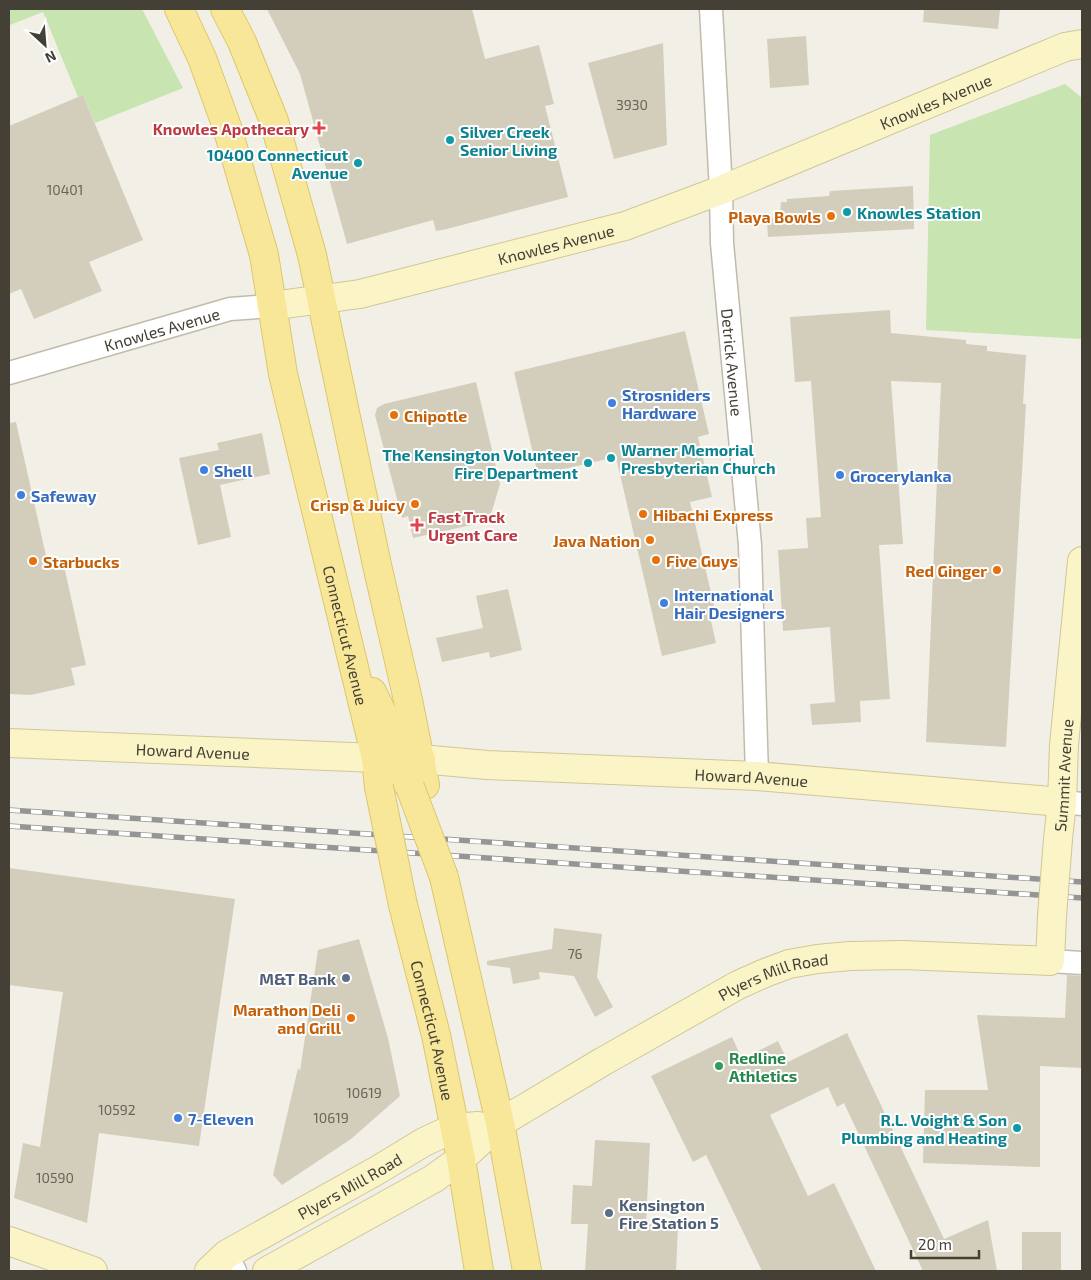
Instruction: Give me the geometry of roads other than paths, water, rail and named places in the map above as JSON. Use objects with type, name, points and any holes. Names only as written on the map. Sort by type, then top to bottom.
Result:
[{"type":"main road","name":"Connecticut Avenue","points":[[178,9],[202,58],[227,127],[264,255],[283,374],[376,758],[379,787],[403,905],[436,1035],[461,1159],[480,1271]]},
{"type":"main road","points":[[226,9],[242,42],[274,121],[312,255],[377,566],[418,777],[444,877],[500,1124],[527,1271]]},
{"type":"main road","points":[[349,646],[393,735],[406,751],[418,777]]},
{"type":"main road","points":[[376,758],[389,764],[401,774],[418,777]]},
{"type":"street","name":"Detrick Avenue","points":[[711,9],[722,243],[750,545],[757,776]]},
{"type":"street","name":"Knowles Avenue","points":[[9,374],[230,309],[272,306],[360,294],[625,226],[721,190],[1065,47],[1082,44]]},
{"type":"street","name":"Summit Avenue","points":[[1050,961],[1058,839],[1072,803],[1064,745],[1082,561]]},
{"type":"street","name":"Howard Avenue","points":[[9,743],[376,758]]},
{"type":"street","name":"Howard Avenue","points":[[418,777],[487,765],[757,776],[1072,803]]},
{"type":"street","name":"Plyers Mill Road","points":[[267,1271],[434,1179],[461,1159],[500,1124],[602,1062],[738,985],[765,973],[789,964],[817,959],[903,954],[1082,963]]},
{"type":"street","name":"Plyers Mill Road","points":[[224,1266],[287,1220],[424,1142],[454,1128],[500,1124]]},
{"type":"street","points":[[9,1241],[93,1271]]},
{"type":"railway","points":[[9,810],[1082,882]]},
{"type":"railway","points":[[9,826],[1082,898]]},
{"type":"place","name":"Knowles Apothecary","points":[[319,128]]},
{"type":"place","name":"Silver Creek Senior Living","points":[[450,140]]},
{"type":"place","name":"10400 Connecticut Avenue","points":[[358,163]]},
{"type":"place","name":"Knowles Station","points":[[847,212]]},
{"type":"place","name":"Playa Bowls","points":[[831,216]]},
{"type":"place","name":"Strosniders Hardware","points":[[612,403]]},
{"type":"place","name":"Chipotle","points":[[394,415]]},
{"type":"place","name":"Warner Memorial Presbyterian Church","points":[[611,458]]},
{"type":"place","name":"The Kensington Volunteer Fire Department","points":[[588,463]]},
{"type":"place","name":"Shell","points":[[204,470]]},
{"type":"place","name":"Grocerylanka","points":[[840,475]]},
{"type":"place","name":"Safeway","points":[[21,495]]},
{"type":"place","name":"Crisp & Juicy","points":[[415,504]]},
{"type":"place","name":"Hibachi Express","points":[[643,514]]},
{"type":"place","name":"Fast Track Urgent Care","points":[[417,525]]},
{"type":"place","name":"Java Nation","points":[[650,540]]},
{"type":"place","name":"Five Guys","points":[[656,560]]},
{"type":"place","name":"Starbucks","points":[[33,561]]},
{"type":"place","name":"Red Ginger","points":[[997,570]]},
{"type":"place","name":"International Hair Designers","points":[[664,603]]},
{"type":"place","name":"M&T Bank","points":[[346,978]]},
{"type":"place","name":"Marathon Deli and Grill","points":[[351,1018]]},
{"type":"place","name":"Redline Athletics","points":[[719,1066]]},
{"type":"place","name":"7-Eleven","points":[[178,1118]]},
{"type":"place","name":"R.L. Voight & Son Plumbing and Heating","points":[[1017,1128]]},
{"type":"place","name":"Kensington Fire Station 5","points":[[609,1213]]}]
